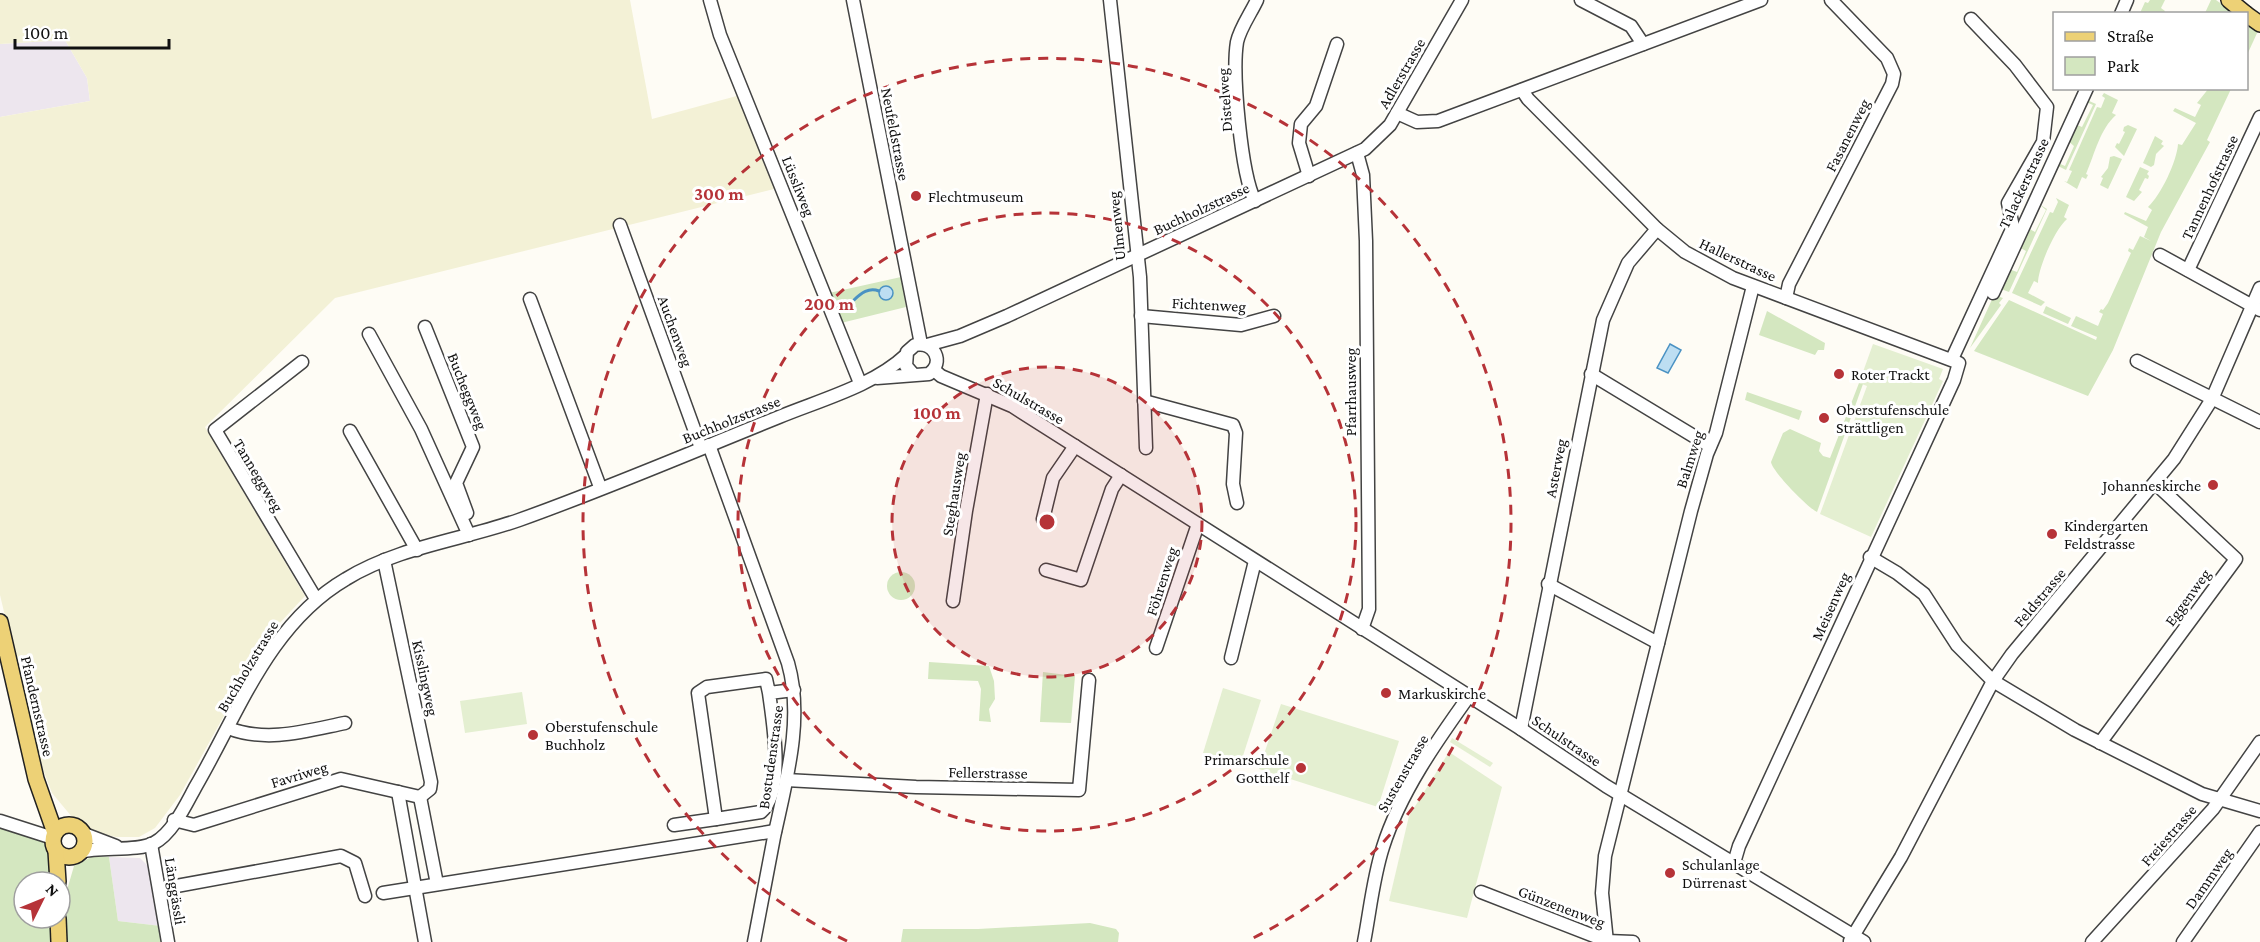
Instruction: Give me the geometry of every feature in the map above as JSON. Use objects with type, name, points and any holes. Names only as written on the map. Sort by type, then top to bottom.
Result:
[{"type":"main road","points":[[2229,0],[2247,12]]},
{"type":"main road","name":"Pfandernstrasse","points":[[0,622],[34,773],[55,840],[58,870]]},
{"type":"main road","name":"Pfandernstrasse","points":[[43,798],[76,829]]},
{"type":"main road","points":[[67,870],[77,854],[84,843],[76,829],[61,827],[55,840],[65,856],[77,854]]},
{"type":"street","name":"Lüssliweg","points":[[710,0],[720,35],[860,383]]},
{"type":"street","name":"Neufeldstrasse","points":[[853,0],[924,345]]},
{"type":"street","name":"Ulmenweg","points":[[1110,0],[1140,277],[1146,448]]},
{"type":"street","name":"Distelweg","points":[[1255,201],[1248,185],[1239,106],[1238,41],[1257,0]]},
{"type":"street","name":"Adlerstrasse","points":[[1357,153],[1377,140],[1397,113],[1462,0]]},
{"type":"street","points":[[1397,113],[1411,121],[1431,123],[1761,0]]},
{"type":"street","name":"Fasanenweg","points":[[1785,298],[1789,284],[1892,84],[1894,74],[1887,58],[1831,0]]},
{"type":"street","points":[[1584,1],[1631,26],[1643,44]]},
{"type":"street","name":"Meisenweg","points":[[1734,863],[1739,846],[1870,557],[1954,380],[1955,361],[2013,227],[2008,203],[2043,142],[2048,112],[2045,101],[2025,80],[2015,65],[1971,19]]},
{"type":"street","points":[[1309,176],[1299,143],[1301,124],[1316,106],[1337,44]]},
{"type":"street","name":"Hallerstrasse","points":[[1522,90],[1657,229],[1697,260],[1753,286],[1955,361]]},
{"type":"street","name":"Talackerstrasse","points":[[1993,293],[2085,90]]},
{"type":"street","name":"Tannenhofstrasse","points":[[2188,270],[2260,117]]},
{"type":"street","name":"Buchholzstrasse","points":[[924,345],[960,336],[1357,153]]},
{"type":"street","name":"Pfarrhausweg","points":[[1357,153],[1363,175],[1366,242],[1369,609],[1362,629]]},
{"type":"street","name":"Auchenweg","points":[[620,225],[705,447]]},
{"type":"street","name":"Asterweg","points":[[1521,729],[1548,584],[1603,320],[1611,296],[1628,263],[1657,229]]},
{"type":"street","points":[[2160,255],[2256,308]]},
{"type":"street","name":"Balmweg","points":[[1607,942],[1602,878],[1658,643],[1710,446],[1716,433],[1753,286]]},
{"type":"street","name":"Feldstrasse","points":[[1856,940],[1925,814],[1993,681],[2012,654],[2156,484],[2212,399],[2256,308],[2260,288]]},
{"type":"street","points":[[530,299],[600,487]]},
{"type":"street","name":"Fichtenweg","points":[[1141,316],[1241,325],[1274,316]]},
{"type":"street","name":"Bucheggweg","points":[[424,327],[473,447],[456,483],[472,534]]},
{"type":"street","points":[[369,334],[421,429],[472,534]]},
{"type":"street","name":"Buchholzstrasse","points":[[935,364],[960,336]]},
{"type":"street","points":[[924,345],[934,351],[935,364],[922,376],[913,374],[906,366],[906,355],[912,347],[924,345]]},
{"type":"street","name":"Buchholzstrasse","points":[[151,844],[165,834],[174,820],[279,640],[316,599],[356,573],[384,560],[417,549],[519,520],[705,447],[873,378],[906,355]]},
{"type":"street","points":[[2137,361],[2260,422]]},
{"type":"street","name":"Tanneggweg","points":[[302,362],[214,430],[316,599]]},
{"type":"street","name":"Schulstrasse","points":[[935,364],[941,376],[1012,406],[1075,446],[1119,479],[1198,524],[1621,794],[1856,940]]},
{"type":"street","name":"Buchholzstrasse","points":[[873,378],[913,374]]},
{"type":"street","points":[[1591,374],[1710,446]]},
{"type":"street","name":"Steghausweg","points":[[953,601],[987,394]]},
{"type":"street","points":[[1144,401],[1223,420],[1233,425],[1236,433],[1233,484],[1237,503]]},
{"type":"street","points":[[350,431],[417,549]]},
{"type":"street","name":"Schulstrasse","points":[[1043,519],[1053,478],[1075,446]]},
{"type":"street","name":"Bostudenstrasse","points":[[383,893],[776,831],[792,740],[794,690],[788,663],[705,447]]},
{"type":"street","points":[[1047,570],[1081,580],[1107,502],[1119,479]]},
{"type":"street","points":[[1085,587],[1116,497],[1119,479]]},
{"type":"street","name":"Eggenweg","points":[[2100,743],[2236,559],[2156,484]]},
{"type":"street","name":"Föhrenweg","points":[[1156,648],[1198,524]]},
{"type":"street","points":[[1870,557],[1924,594],[1957,645],[1993,681],[2100,743],[2219,801],[2260,811]]},
{"type":"street","name":"Kisslingweg","points":[[384,560],[431,782],[430,789],[420,797]]},
{"type":"street","points":[[1230,658],[1255,561]]},
{"type":"street","points":[[1548,584],[1658,643]]},
{"type":"street","points":[[674,825],[716,819],[761,812],[766,808],[772,783],[775,751],[766,679],[707,687],[698,693],[716,819]]},
{"type":"street","name":"Fellerstrasse","points":[[786,780],[916,787],[1079,790],[1089,680]]},
{"type":"street","points":[[769,693],[794,690]]},
{"type":"street","name":"Sustenstrasse","points":[[1365,942],[1377,868],[1394,819],[1422,768],[1469,696]]},
{"type":"street","name":"Buchholzstrasse","points":[[228,728],[255,735],[279,736],[345,723]]},
{"type":"street","name":"Freiestrasse","points":[[2092,942],[2219,801],[2260,742]]},
{"type":"street","name":"Favriweg","points":[[174,820],[194,825],[328,780],[341,779],[420,797]]},
{"type":"street","points":[[398,792],[425,942]]},
{"type":"street","points":[[420,797],[437,884]]},
{"type":"street","points":[[0,821],[55,840]]},
{"type":"street","points":[[76,829],[116,846]]},
{"type":"street","points":[[754,942],[776,831]]},
{"type":"street","name":"Dammweg","points":[[2183,942],[2260,832]]},
{"type":"street","points":[[77,854],[116,846],[142,847],[151,844]]},
{"type":"street","name":"Länggässli","points":[[151,844],[168,942]]},
{"type":"street","points":[[160,889],[341,856],[350,858],[357,866],[365,896]]},
{"type":"street","name":"Günzenenweg","points":[[1481,892],[1607,942],[1633,942]]},
{"type":"shaded area","points":[[0,0],[630,0],[652,119],[744,94],[782,187],[335,298],[205,427],[305,596],[277,626],[256,658],[180,795],[155,828],[139,837],[116,837],[91,831],[72,817],[52,793],[39,759],[0,595],[0,117],[90,101],[87,78],[65,40],[0,44]]},
{"type":"shaded area","points":[[65,40],[87,78],[90,101],[0,117],[0,44]]},
{"type":"shaded area","points":[[109,857],[140,858],[152,870],[161,926],[118,921]]},
{"type":"green space","points":[[2150,0],[2165,0],[2161,8],[2164,12],[2140,12],[2145,2],[2148,3]]},
{"type":"green space","points":[[2211,0],[2216,0],[2233,12],[2205,12]]},
{"type":"green space","points":[[2248,24],[2258,31],[2248,53]]},
{"type":"green space","points":[[2207,90],[2231,90],[2207,140],[2210,142],[2161,232],[2113,350],[2088,396],[1974,351],[2009,300],[2096,340],[2097,337],[2071,326],[2076,316],[2098,326],[2103,314],[2099,312],[2108,303],[2131,253],[2128,251],[2129,248],[2133,250],[2140,236],[2151,241],[2144,237],[2148,227],[2124,214],[2125,212],[2146,221],[2152,210],[2148,207],[2168,177],[2178,144],[2182,145],[2196,123],[2173,111],[2175,108],[2195,117],[2201,105],[2197,103]]},
{"type":"green space","points":[[2104,93],[2118,100],[2112,113],[2116,115],[2102,134],[2086,174],[2088,175],[2086,179],[2082,177],[2077,189],[2064,181],[2067,182],[2072,171],[2069,170],[2097,107],[2101,108],[2105,98],[2102,96]]},
{"type":"green space","points":[[2087,100],[2096,104],[2066,170],[2056,165],[2058,163],[2065,166],[2074,146],[2068,141],[2075,124],[2082,127],[2093,105],[2086,102]]},
{"type":"green space","points":[[2128,125],[2137,129],[2124,156],[2115,147],[2125,132],[2124,127]]},
{"type":"green space","points":[[2155,136],[2163,141],[2161,144],[2164,146],[2156,154],[2154,165],[2151,167],[2143,163]]},
{"type":"green space","points":[[2110,157],[2122,159],[2108,189],[2100,185],[2103,178],[2101,177],[2108,168]]},
{"type":"green space","points":[[2140,167],[2149,171],[2147,174],[2149,176],[2148,179],[2145,178],[2139,190],[2142,192],[2134,201],[2126,197]]},
{"type":"green space","points":[[2056,198],[2069,205],[2064,217],[2067,219],[2057,231],[2048,249],[2038,283],[2034,281],[2028,293],[2045,302],[2041,306],[2012,293],[2050,212],[2053,213],[2058,202]]},
{"type":"green space","points":[[2039,204],[2047,209],[2009,292],[2001,289],[2009,269],[2017,272],[2026,251],[2019,247],[2028,228],[2035,232],[2046,210]]},
{"type":"green space","points":[[901,277],[906,307],[841,323],[829,293]]},
{"type":"green space","points":[[1994,295],[2003,298],[1999,303],[2001,305],[1970,348]]},
{"type":"green space","points":[[2046,306],[2071,318],[2068,324],[2043,313]]},
{"type":"green space","points":[[1767,311],[1825,343],[1824,350],[1818,350],[1815,355],[1759,335]]},
{"type":"green space","points":[[1873,344],[1943,369],[1939,379],[1943,381],[1871,537],[1820,514],[1867,386],[1859,383]]},
{"type":"green space","points":[[1859,383],[1863,384],[1817,512],[1777,473],[1771,462],[1783,433],[1790,429],[1821,443],[1819,451],[1823,456],[1830,458]]},
{"type":"green space","points":[[1747,392],[1802,411],[1799,420],[1745,400]]},
{"type":"green space","points":[[901,572],[911,576],[915,586],[911,596],[901,600],[891,596],[887,586],[891,576]]},
{"type":"green space","points":[[929,662],[989,666],[994,681],[995,699],[989,709],[991,722],[979,721],[981,689],[978,681],[928,679]]},
{"type":"green space","points":[[1043,672],[1075,676],[1071,723],[1040,722]]},
{"type":"green space","points":[[1223,688],[1261,700],[1240,765],[1203,753]]},
{"type":"green space","points":[[522,692],[527,724],[465,733],[460,701]]},
{"type":"green space","points":[[1281,704],[1399,741],[1378,807],[1259,769]]},
{"type":"green space","points":[[1452,738],[1493,763],[1490,767],[1450,742]]},
{"type":"green space","points":[[1449,752],[1502,787],[1467,918],[1389,901],[1409,816]]},
{"type":"green space","points":[[0,824],[35,837],[47,847],[51,870],[12,870],[12,930],[52,930],[53,942],[0,942]]},
{"type":"green space","points":[[93,856],[109,857],[118,921],[161,926],[163,942],[66,942],[66,930],[72,930],[74,866]]},
{"type":"green space","points":[[1090,923],[1116,929],[1119,933],[1118,942],[901,942],[903,929],[978,929]]},
{"type":"water","points":[[886,286],[891,288],[893,293],[891,298],[886,300],[881,298],[879,293],[881,288]]},
{"type":"water","points":[[1670,344],[1681,350],[1668,373],[1657,368]]},
{"type":"waterway","points":[[854,300],[865,291],[879,291]]},
{"type":"place","name":"Flechtmuseum","points":[[916,196]]},
{"type":"place","name":"Roter Trackt","points":[[1839,374]]},
{"type":"place","name":"Oberstufenschule Strättligen","points":[[1824,418]]},
{"type":"place","name":"Johanneskirche","points":[[2213,485]]},
{"type":"place","name":"Kindergarten Feldstrasse","points":[[2052,534]]},
{"type":"place","name":"Markuskirche","points":[[1386,693]]},
{"type":"place","name":"Oberstufenschule Buchholz","points":[[533,735]]},
{"type":"place","name":"Primarschule Gotthelf","points":[[1301,768]]},
{"type":"place","name":"Schulanlage Dürrenast","points":[[1670,873]]}]
